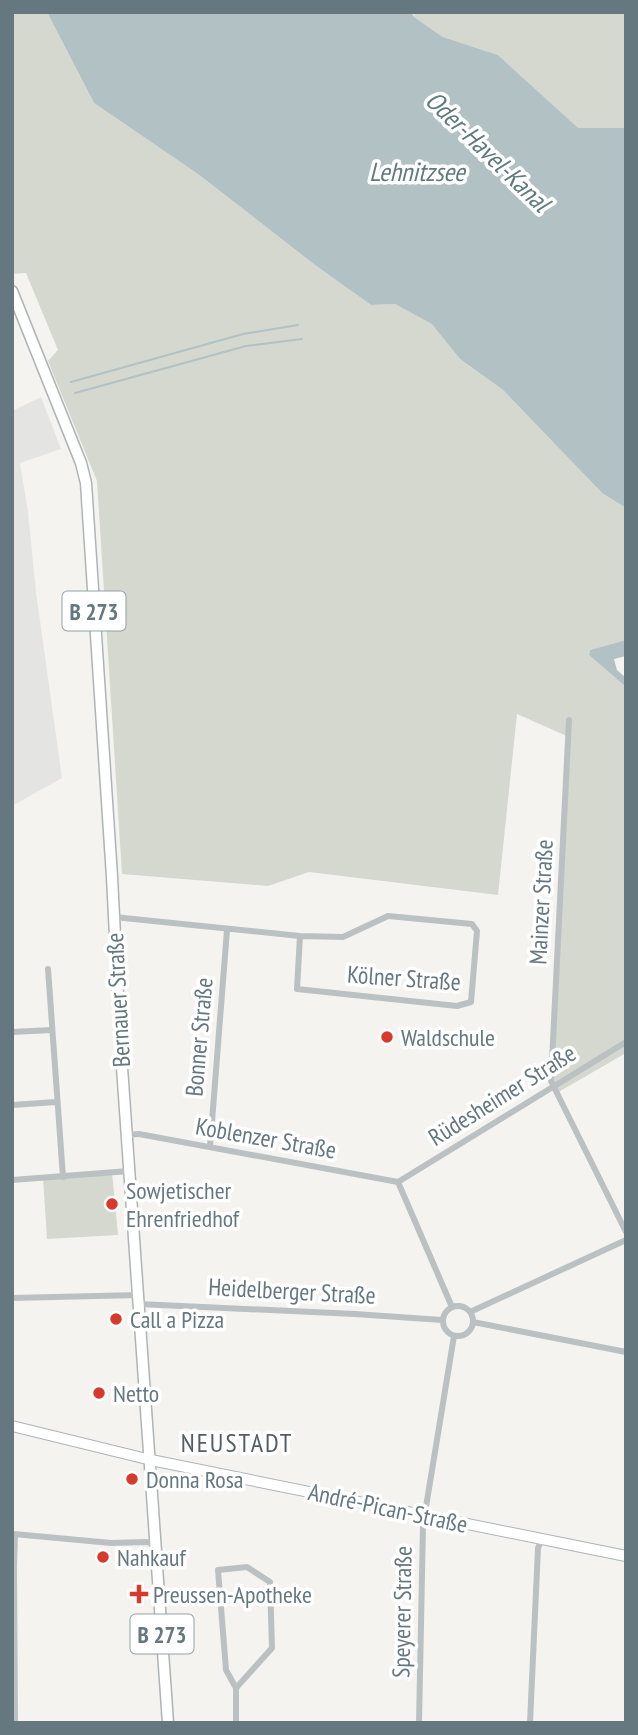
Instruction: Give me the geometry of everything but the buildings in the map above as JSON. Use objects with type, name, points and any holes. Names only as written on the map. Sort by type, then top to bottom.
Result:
[{"type":"main road","name":"Bernauer Straße","points":[[12,291],[82,463],[86,483],[129,1171],[168,1723]]},
{"type":"street","name":"Mainzer Straße","points":[[553,1086],[569,720]]},
{"type":"street","name":"Kölner Straße","points":[[114,918],[227,930],[343,937],[388,916],[472,925],[477,931],[471,1002],[457,1006],[297,989],[300,936]]},
{"type":"street","name":"Bonner Straße","points":[[209,1147],[227,930]]},
{"type":"street","points":[[48,969],[63,1177]]},
{"type":"street","points":[[12,1032],[52,1030]]},
{"type":"street","name":"Rüdesheimer Straße","points":[[398,1182],[626,1042]]},
{"type":"street","points":[[553,1086],[626,1232]]},
{"type":"street","points":[[12,1105],[56,1102]]},
{"type":"street","name":"Koblenzer Straße","points":[[127,1135],[139,1134],[398,1182]]},
{"type":"street","points":[[12,1180],[129,1171]]},
{"type":"street","points":[[398,1182],[452,1307]]},
{"type":"street","points":[[470,1311],[626,1240]]},
{"type":"street","name":"Heidelberger Straße","points":[[12,1298],[139,1299],[442,1320]]},
{"type":"street","points":[[461,1306],[470,1311],[473,1322],[465,1335],[454,1336],[443,1327],[445,1312],[452,1307],[461,1306]]},
{"type":"street","points":[[473,1322],[626,1352]]},
{"type":"street","name":"Speyerer Straße","points":[[419,1723],[423,1525],[454,1336]]},
{"type":"street","name":"André-Pican-Straße","points":[[12,1426],[151,1460],[626,1556]]},
{"type":"street","points":[[15,1723],[14,1534],[111,1543],[147,1542],[156,1545]]},
{"type":"street","points":[[530,1723],[538,1548],[542,1539]]},
{"type":"street","points":[[236,1688],[272,1648],[270,1582],[247,1567],[219,1570],[226,1670],[236,1688],[236,1723]]},
{"type":"shaded area","points":[[12,12],[47,12],[94,103],[198,174],[371,305],[395,304],[433,324],[460,359],[503,390],[602,493],[626,508],[626,640],[590,650],[589,655],[626,687],[626,1053],[555,1094],[552,1081],[569,737],[517,714],[498,895],[309,872],[268,886],[122,874],[97,481],[48,361],[58,350],[26,273],[12,274]]},
{"type":"shaded area","points":[[413,12],[626,12],[626,128],[578,129],[498,55],[443,37],[414,17]]},
{"type":"shaded area","points":[[41,397],[61,449],[20,463],[62,778],[12,806],[12,411]]},
{"type":"shaded area","points":[[112,1172],[118,1235],[47,1239],[43,1178]]},
{"type":"water","name":"Lehnitzsee","points":[[47,12],[411,12],[443,37],[498,55],[578,128],[626,128],[626,508],[602,493],[503,390],[460,359],[432,324],[395,304],[371,305],[198,174],[94,103]]},
{"type":"water","points":[[626,640],[626,656],[614,659],[617,670],[626,678],[626,687],[589,655],[590,650]]},
{"type":"waterway","points":[[71,382],[243,334],[298,325]]},
{"type":"waterway","points":[[75,393],[246,346],[302,339]]},
{"type":"place","name":"Waldschule","points":[[387,1037]]},
{"type":"place","name":"Sowjetischer Ehrenfriedhof","points":[[112,1204]]},
{"type":"place","name":"Call a Pizza","points":[[116,1319]]},
{"type":"place","name":"Netto","points":[[99,1393]]},
{"type":"place","name":"Donna Rosa","points":[[132,1479]]},
{"type":"place","name":"Nahkauf","points":[[103,1557]]},
{"type":"place","name":"Preussen-Apotheke","points":[[139,1594]]},
{"type":"district","name":"NEUSTADT","points":[[237,1442]]},
{"type":"water label","name":"Oder-Havel-Kanal","points":[[488,151]]}]
